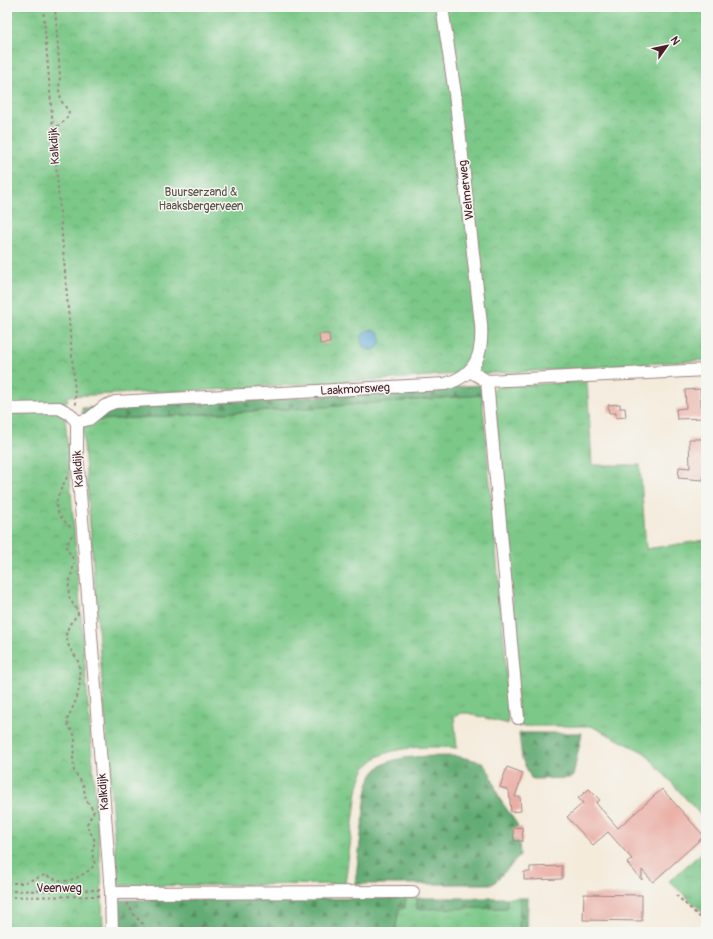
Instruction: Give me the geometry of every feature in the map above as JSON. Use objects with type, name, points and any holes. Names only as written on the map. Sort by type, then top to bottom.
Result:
[{"type":"street","name":"Welmerweg","points":[[442,7],[456,94],[481,324],[482,340],[480,352],[470,371]]},
{"type":"street","points":[[470,371],[487,381],[706,370]]},
{"type":"street","name":"Laakmorsweg","points":[[77,422],[89,419],[105,406],[115,402],[445,384],[463,377],[470,371]]},
{"type":"street","points":[[487,381],[518,718]]},
{"type":"street","points":[[7,409],[59,408],[70,414],[77,422]]},
{"type":"street","name":"Kalkdijk","points":[[77,422],[77,454],[115,893],[112,932]]},
{"type":"street","points":[[115,893],[413,892]]},
{"type":"path","name":"Kalkdijk","points":[[43,7],[77,422]]},
{"type":"path","points":[[52,130],[66,120],[69,112],[62,102],[59,91],[60,76],[55,7]]},
{"type":"path","points":[[7,883],[23,883],[45,875],[59,880],[71,880],[90,870],[95,864],[92,848],[96,841],[87,824],[94,811],[86,800],[82,784],[74,771],[73,758],[75,740],[74,734],[68,725],[67,720],[77,698],[80,682],[79,664],[69,647],[66,635],[68,625],[78,614],[69,593],[74,561],[66,547],[66,544],[73,534],[72,530],[57,508],[57,500],[69,473]]},
{"type":"path","points":[[7,891],[100,890],[115,893],[144,925],[144,932]]},
{"type":"path","name":"Veenweg","points":[[7,897],[101,896],[115,893]]},
{"type":"path","points":[[676,895],[706,923]]},
{"type":"path","points":[[196,932],[201,926],[206,926],[212,932]]},
{"type":"path","points":[[165,932],[168,929],[172,929],[175,932]]},
{"type":"green space","name":"Buurserzand & Haaksbergerveen","points":[[7,7],[706,7],[706,360],[210,390],[67,396],[68,401],[64,403],[101,869],[103,932],[7,932]]},
{"type":"green space","points":[[587,381],[592,465],[640,465],[646,549],[706,540],[706,821],[645,753],[591,726],[519,726],[512,600],[493,389],[496,387]]},
{"type":"green space","points":[[480,385],[482,395],[309,408],[83,421],[82,408],[266,400]]},
{"type":"green space","points":[[482,395],[505,651],[508,724],[471,714],[461,713],[454,717],[457,748],[412,748],[389,752],[379,756],[371,762],[363,772],[358,788],[345,884],[118,886],[82,421],[309,408]]},
{"type":"green space","points":[[519,733],[582,733],[573,776],[570,778],[531,778],[522,759]]},
{"type":"green space","points":[[426,756],[456,756],[478,761],[484,764],[491,775],[499,798],[517,824],[519,857],[493,884],[355,884],[366,794],[370,780],[375,771],[384,764],[393,760]]},
{"type":"green space","points":[[706,849],[706,915],[669,881]]},
{"type":"green space","points":[[406,898],[417,898],[417,906],[506,908],[507,898],[520,898],[519,932],[395,932],[399,909]]},
{"type":"green space","points":[[406,898],[405,908],[399,909],[395,932],[119,932],[119,900]]},
{"type":"green space","points":[[417,898],[507,898],[507,908],[417,909]]},
{"type":"green space","points":[[520,898],[528,898],[527,932],[519,932]]},
{"type":"water","points":[[371,330],[378,333],[381,340],[378,347],[371,350],[364,347],[361,340],[364,333]]},
{"type":"building","points":[[319,334],[329,334],[330,343],[320,344]]},
{"type":"building","points":[[700,389],[702,418],[677,419],[676,409],[686,408],[685,390]]},
{"type":"building","points":[[620,404],[620,408],[625,408],[626,417],[616,418],[616,413],[609,413],[608,405]]},
{"type":"building","points":[[689,439],[705,439],[703,480],[678,478],[679,467],[690,468]]},
{"type":"building","points":[[507,767],[523,773],[515,797],[520,797],[521,811],[511,812],[509,790],[500,787]]},
{"type":"building","points":[[589,789],[600,800],[596,803],[618,828],[662,789],[704,836],[653,882],[642,870],[642,880],[627,863],[632,859],[608,832],[593,845],[567,817],[583,803],[578,798]]},
{"type":"building","points":[[522,827],[523,841],[514,841],[513,828]]},
{"type":"building","points":[[562,866],[562,879],[524,880],[524,872],[530,872],[530,867]]},
{"type":"building","points":[[584,894],[642,895],[642,921],[583,920]]}]
